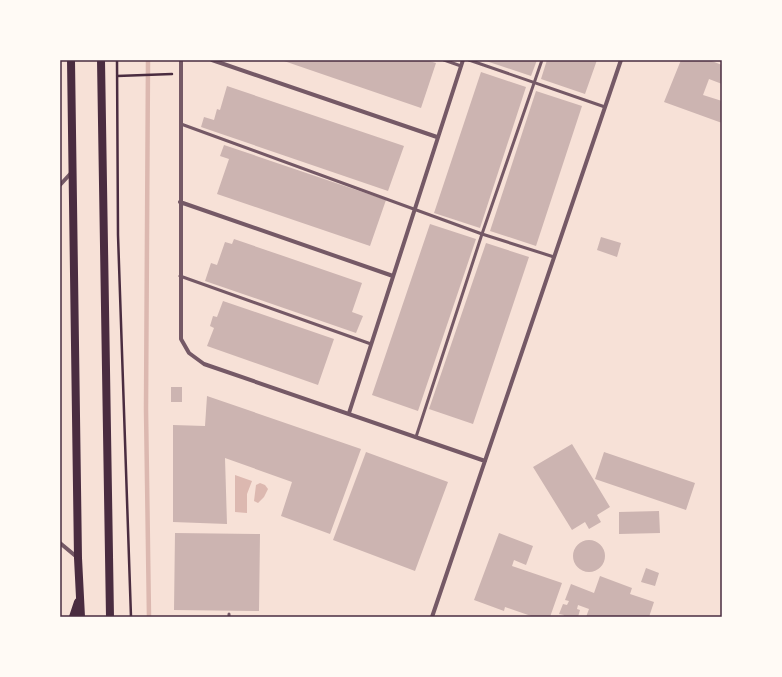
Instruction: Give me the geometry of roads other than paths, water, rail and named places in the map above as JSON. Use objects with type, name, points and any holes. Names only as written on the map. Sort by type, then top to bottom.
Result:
[{"type":"main road","points":[[71,60],[78,558],[81,617]]},
{"type":"main road","points":[[101,60],[110,617]]},
{"type":"main road","points":[[73,617],[80,597]]},
{"type":"street","points":[[181,60],[181,339],[189,353],[204,364],[485,461]]},
{"type":"street","points":[[212,60],[437,137]]},
{"type":"street","points":[[349,413],[463,60]]},
{"type":"street","points":[[432,617],[620,60]]},
{"type":"street","points":[[60,185],[72,171]]},
{"type":"street","points":[[180,202],[393,276]]},
{"type":"street","points":[[60,543],[78,558]]},
{"type":"lane","points":[[444,60],[461,66]]},
{"type":"lane","points":[[469,60],[605,107]]},
{"type":"lane","points":[[416,437],[482,234],[542,60]]},
{"type":"lane","points":[[181,124],[415,208],[482,234],[554,257]]},
{"type":"lane","points":[[180,276],[371,344]]},
{"type":"waterway","points":[[148,60],[146,409],[149,617]]}]
